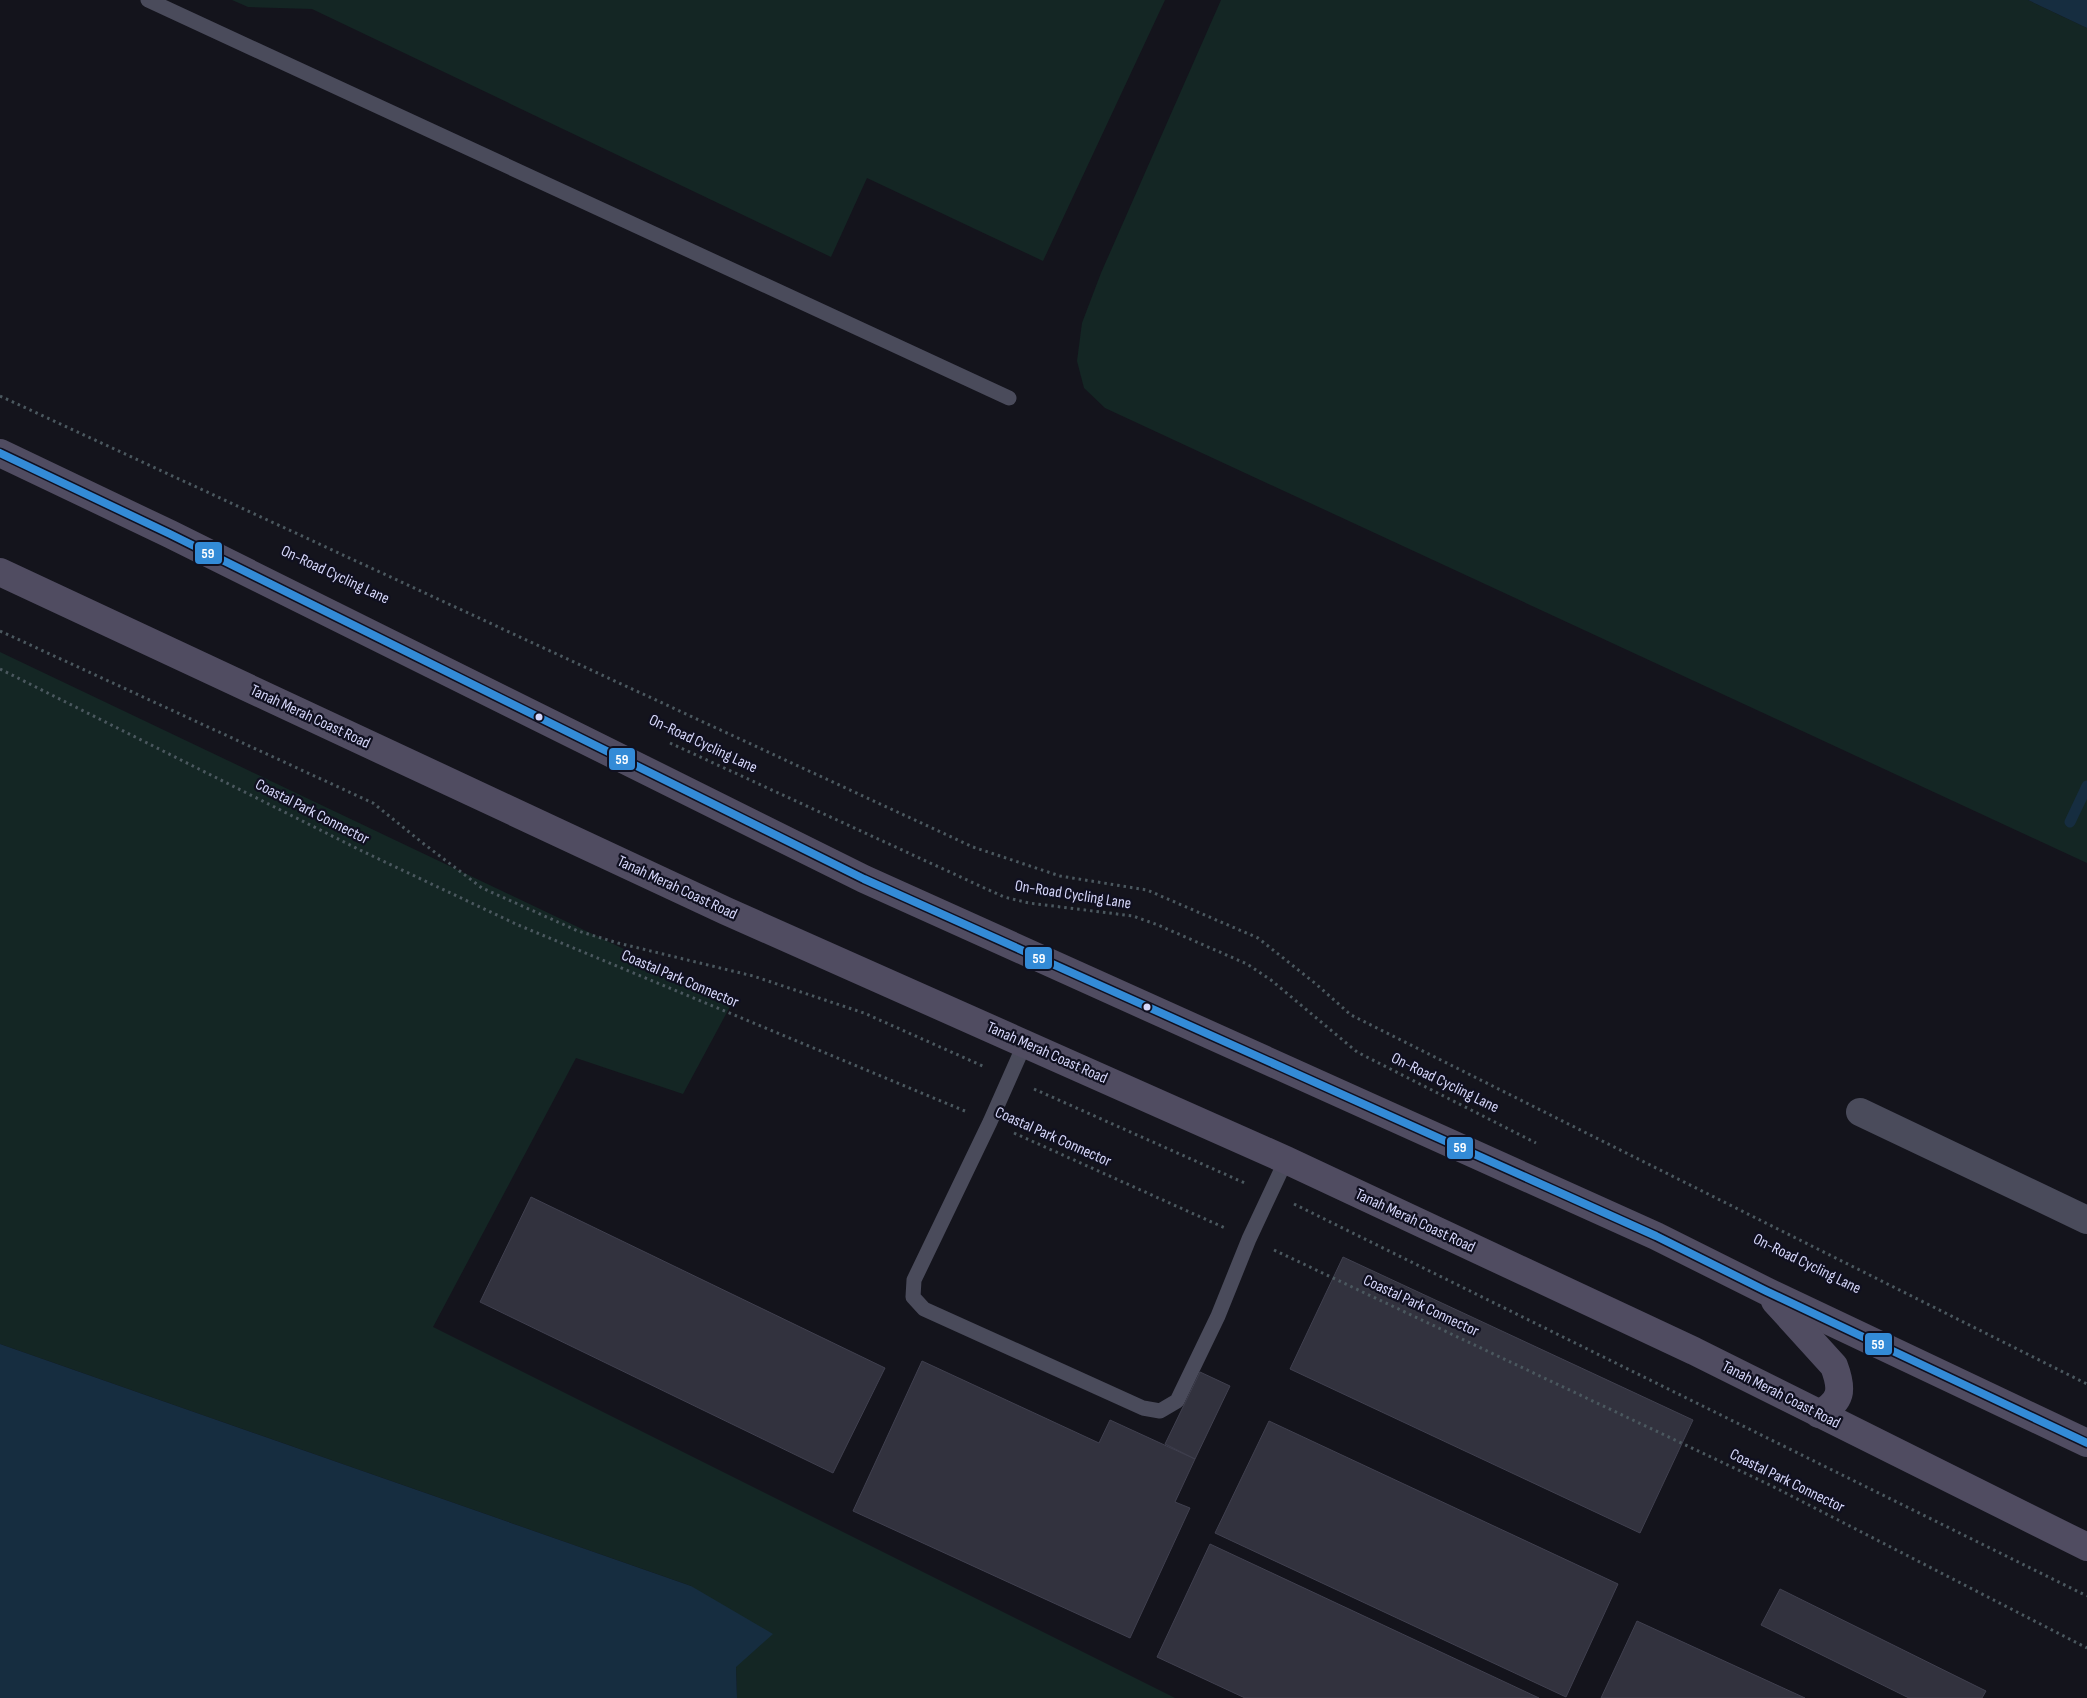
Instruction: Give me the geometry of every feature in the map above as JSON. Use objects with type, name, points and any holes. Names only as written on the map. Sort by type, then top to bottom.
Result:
[{"type":"main road","points":[[0,454],[170,534],[864,879],[1656,1236],[1766,1291],[2080,1437]]},
{"type":"main road","name":"Tanah Merah Coast Road","points":[[0,572],[726,911],[1286,1160],[1694,1351],[2087,1548]]},
{"type":"main road","points":[[1766,1291],[1834,1366],[1839,1379],[1839,1395],[1833,1406],[1819,1414]]},
{"type":"street","points":[[1860,1112],[2087,1220]]},
{"type":"lane","points":[[148,0],[1009,398]]},
{"type":"lane","points":[[1024,1043],[990,1122],[914,1280],[913,1297],[924,1309],[1143,1408],[1160,1412],[1176,1401],[1218,1316],[1286,1160]]},
{"type":"path","points":[[0,396],[973,847],[1060,876],[1147,890],[1258,938],[1316,984],[1351,1015],[2087,1384]]},
{"type":"path","points":[[0,631],[373,803],[482,888],[578,931],[618,943],[753,976],[864,1013],[1271,1194],[2087,1596]]},
{"type":"path","name":"Coastal Park Connector","points":[[0,670],[364,852],[518,925],[990,1122],[1250,1239],[1770,1485],[2087,1648]]},
{"type":"path","name":"On-Road Cycling Lane","points":[[669,742],[1004,897],[1030,903],[1133,916],[1247,964],[1271,980],[1357,1052],[1542,1146]]},
{"type":"green space","points":[[232,0],[1165,0],[1043,261],[867,178],[831,257],[312,9],[248,7]]},
{"type":"green space","points":[[1221,0],[2028,0],[2087,28],[2087,863],[1105,408],[1084,388],[1077,361],[1082,323],[1101,273]]},
{"type":"green space","points":[[0,652],[733,1001],[683,1094],[576,1058],[433,1327],[1175,1698],[737,1698],[736,1667],[691,1586],[0,1344]]},
{"type":"water","points":[[2028,0],[2087,0],[2087,28]]},
{"type":"water","points":[[0,1344],[691,1586],[773,1634],[736,1667],[737,1698],[0,1698]]},
{"type":"building","points":[[531,1197],[885,1368],[833,1473],[480,1302]]},
{"type":"building","points":[[1343,1257],[1693,1420],[1640,1533],[1290,1369]]},
{"type":"building","points":[[922,1361],[1099,1443],[1110,1420],[1195,1459],[1175,1502],[1190,1508],[1130,1638],[853,1511]]},
{"type":"building","points":[[1200,1372],[1230,1386],[1195,1459],[1165,1444]]},
{"type":"building","points":[[1269,1421],[1618,1584],[1566,1697],[1215,1533]]},
{"type":"building","points":[[1210,1544],[1539,1698],[1245,1698],[1157,1657]]},
{"type":"building","points":[[1780,1589],[1986,1691],[1982,1698],[1909,1698],[1761,1625]]},
{"type":"building","points":[[1637,1621],[1805,1698],[1601,1698]]},
{"type":"waterway","points":[[2070,822],[2087,786]]},
{"type":"transit line","name":"59","points":[[0,453],[170,534],[864,879],[1656,1236],[1766,1291],[2087,1443]]}]
